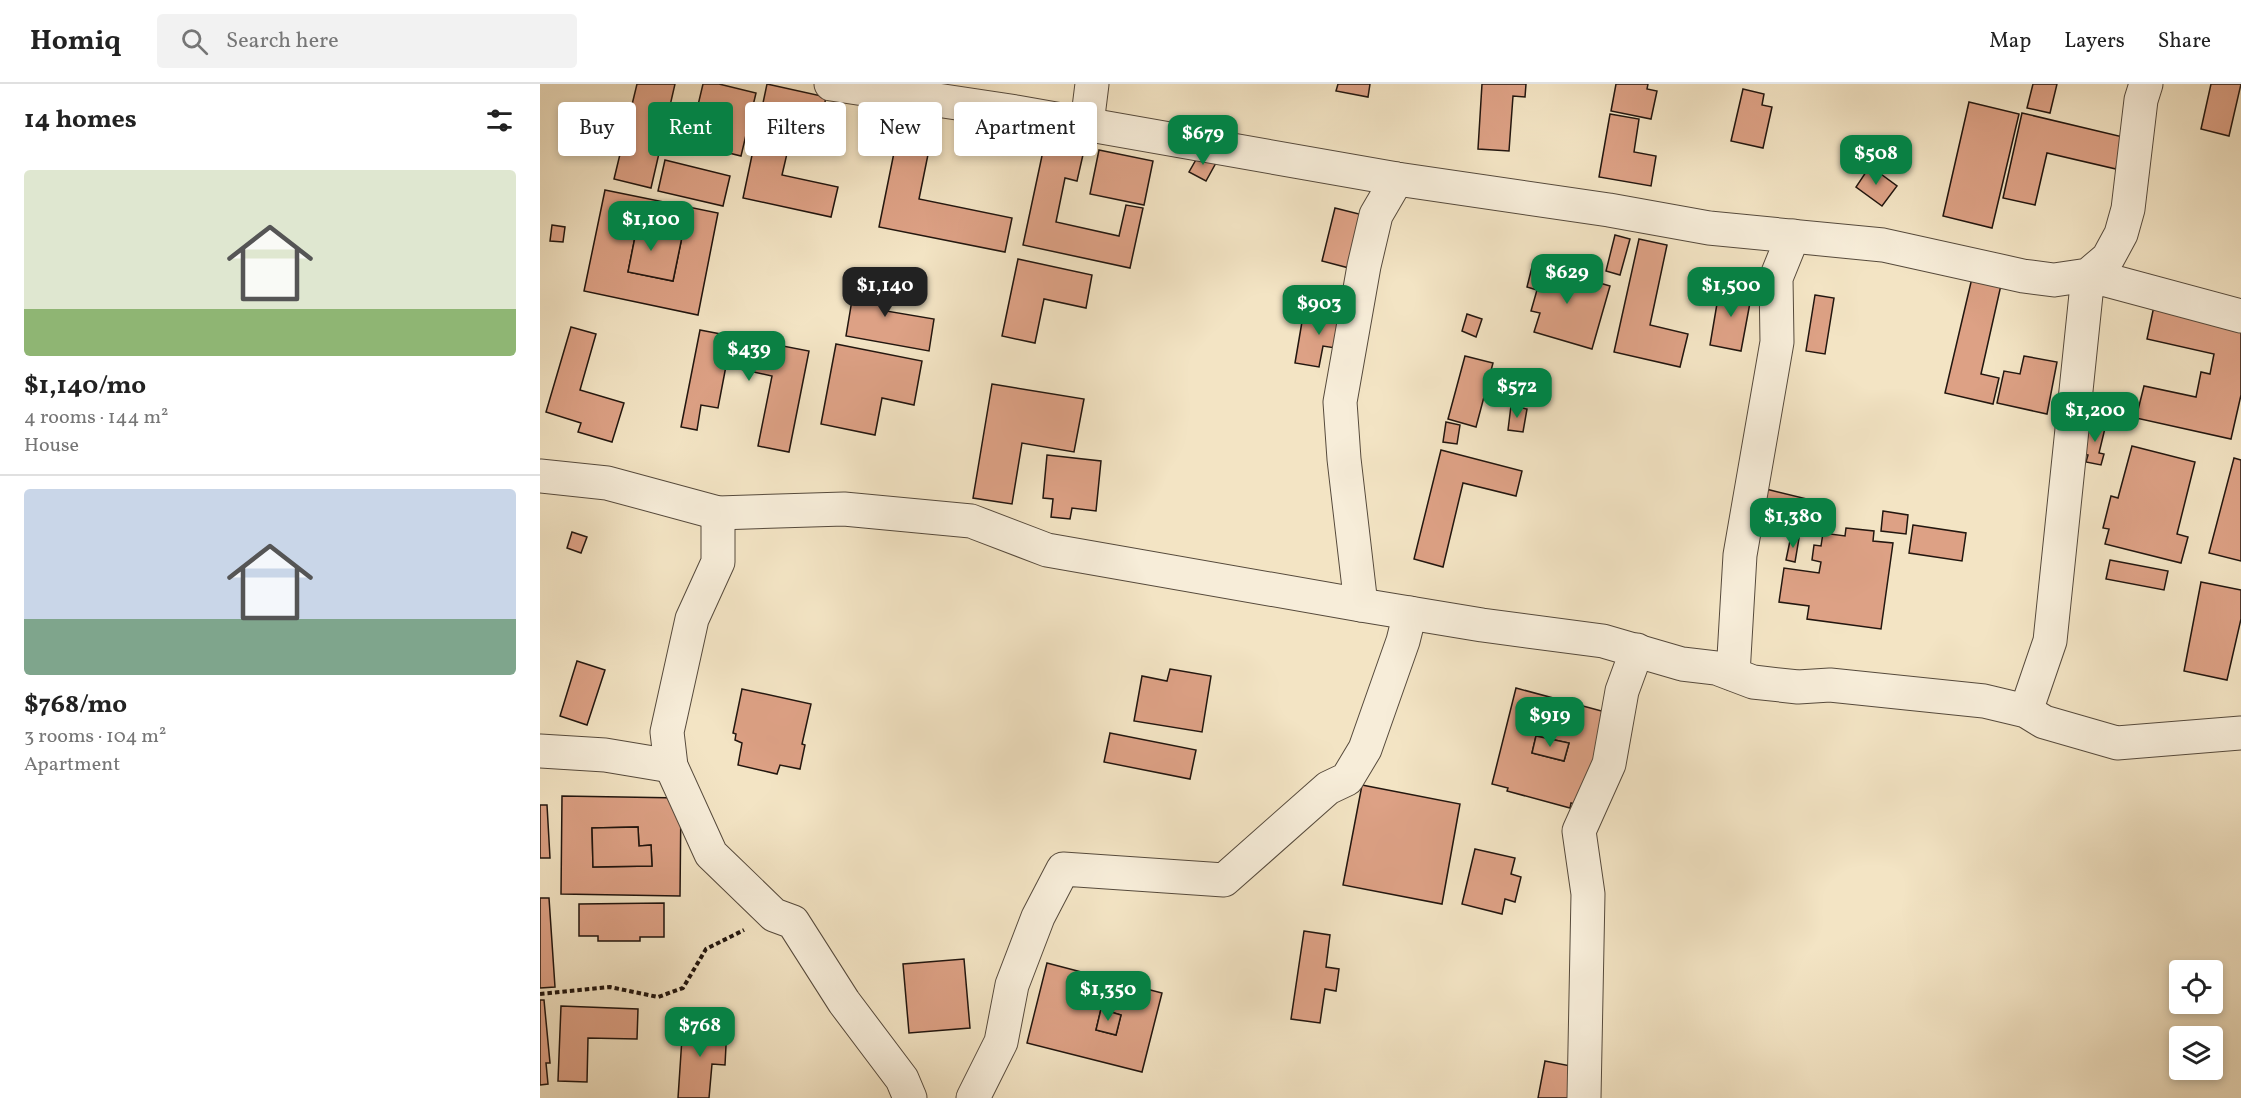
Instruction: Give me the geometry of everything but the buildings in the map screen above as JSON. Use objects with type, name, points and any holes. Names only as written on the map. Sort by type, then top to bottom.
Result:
[{"type":"street","points":[[831,84],[954,103]]},
{"type":"street","points":[[1090,102],[1092,84]]},
{"type":"street","points":[[2026,711],[2050,641],[2088,275],[2108,258],[2121,234],[2128,209],[2140,110],[2146,84]]},
{"type":"street","points":[[1097,126],[1397,179],[1609,210],[1709,228],[1883,245],[2023,276],[2054,280],[2088,275],[2241,316]]},
{"type":"street","points":[[1361,604],[1344,459],[1340,402],[1364,266],[1376,215],[1397,179]]},
{"type":"street","points":[[1733,674],[1740,555],[1777,342],[1776,278],[1793,236]]},
{"type":"street","points":[[540,477],[607,483],[718,513],[844,509],[971,521],[1047,550],[1482,625],[1603,641],[1682,664],[1716,668],[1753,682],[1798,687],[1830,685],[1984,701],[2026,711],[2044,722],[2117,743],[2236,738]]},
{"type":"street","points":[[718,513],[718,562],[692,619],[667,732],[670,765],[711,854],[774,915],[793,922],[844,1002],[902,1079],[910,1098]]},
{"type":"street","points":[[973,1098],[1001,1042],[1012,985],[1038,917],[1063,869],[1224,880],[1328,788],[1347,779],[1365,749],[1403,641],[1410,613]]},
{"type":"street","points":[[1584,1098],[1588,894],[1579,831],[1608,764],[1622,691],[1637,650]]},
{"type":"street","points":[[540,751],[605,755],[670,765]]},
{"type":"path","points":[[540,994],[610,987],[658,997],[683,988],[706,949],[774,915]]}]
